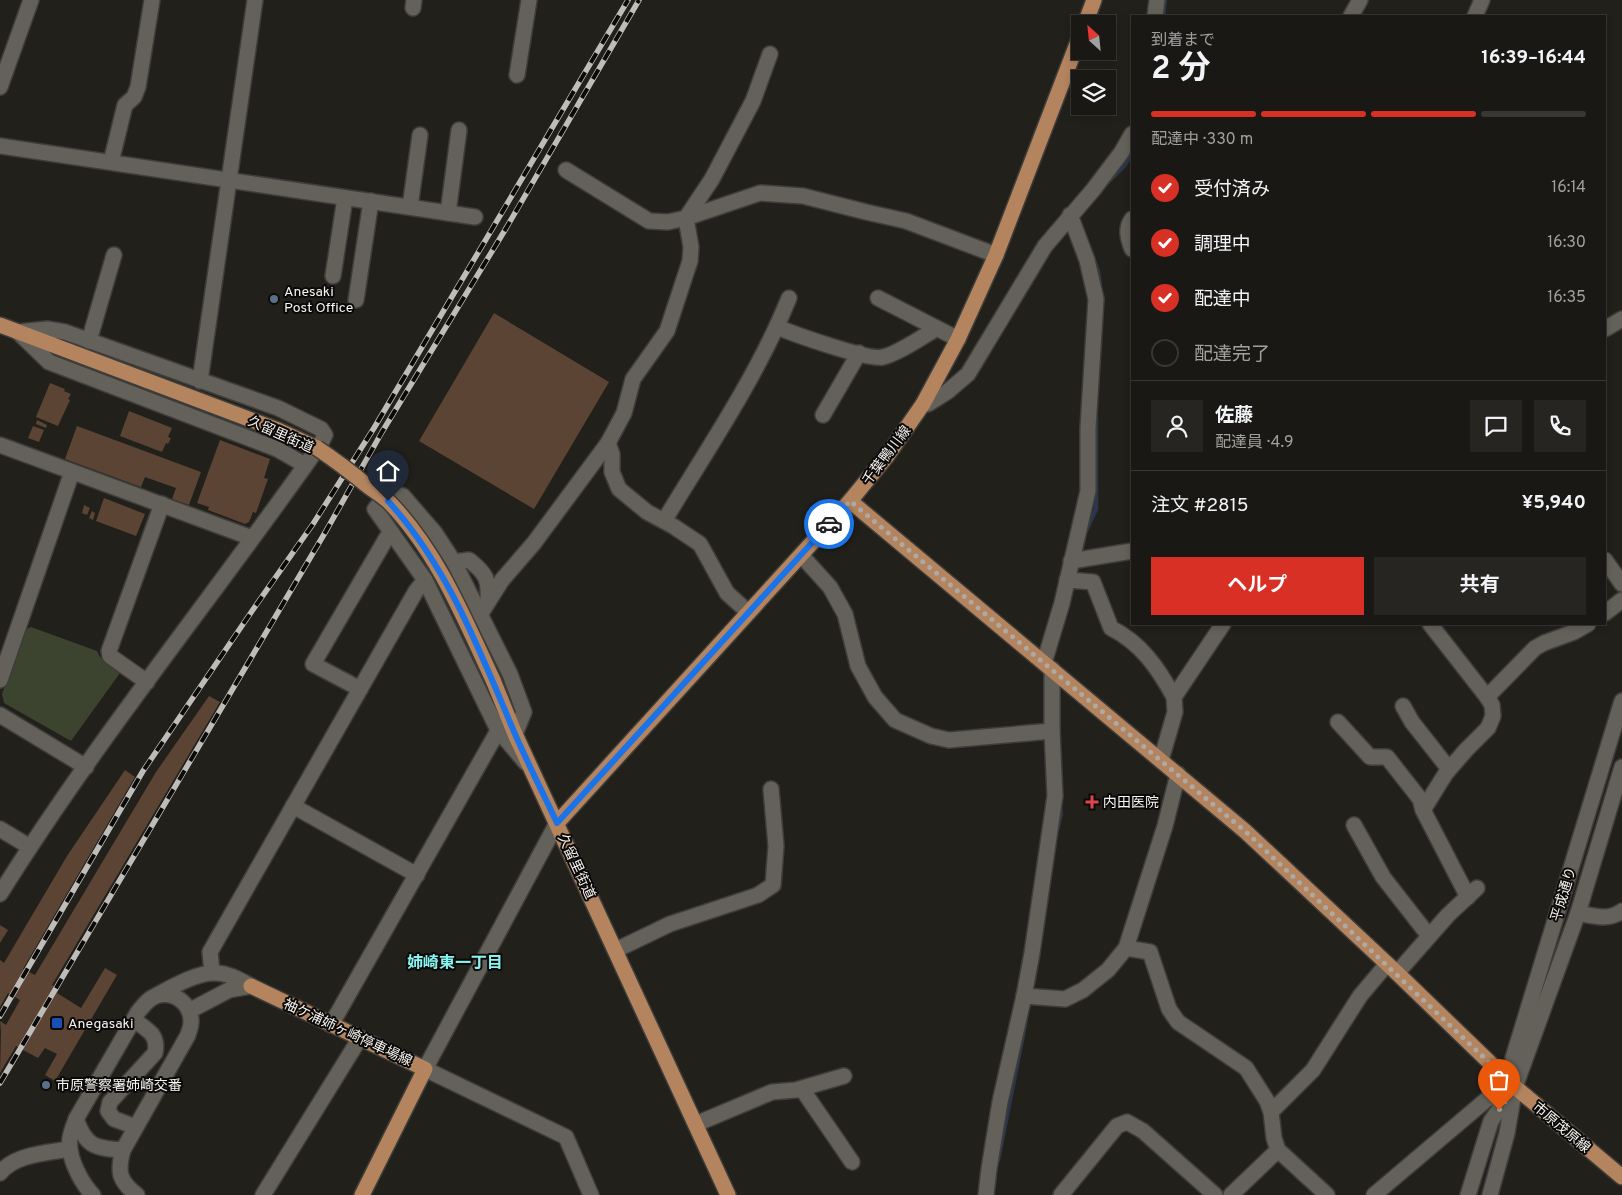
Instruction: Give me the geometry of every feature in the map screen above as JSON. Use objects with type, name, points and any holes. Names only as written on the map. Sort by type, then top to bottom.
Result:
[{"type":"main road","points":[[1088,15],[1094,0]]},
{"type":"main road","name":"千葉鴨川線","points":[[557,823],[850,501],[887,456],[923,404],[958,339],[996,255],[1071,59]]},
{"type":"main road","name":"久留里街道","points":[[0,325],[278,430],[317,448],[388,501],[403,517],[436,564],[450,588],[493,680],[515,734],[728,1195]]},
{"type":"main road","name":"市原茂原線","points":[[850,501],[1245,831],[1515,1087],[1622,1177]]},
{"type":"main road","name":"袖ケ浦姉ヶ崎停車場線","points":[[251,986],[425,1069],[362,1195]]},
{"type":"street","points":[[0,86],[31,0]]},
{"type":"street","points":[[111,162],[125,104],[134,97],[138,87],[152,0]]},
{"type":"street","points":[[200,381],[255,0]]},
{"type":"street","points":[[517,75],[529,0]]},
{"type":"street","points":[[1155,15],[1157,0]]},
{"type":"street","points":[[1352,15],[1360,0]]},
{"type":"street","points":[[1475,15],[1482,0]]},
{"type":"street","points":[[484,608],[502,580],[534,543],[608,443],[624,413],[633,380],[667,331],[690,261],[686,218],[712,179],[753,101],[770,54]]},
{"type":"street","points":[[448,213],[459,130]]},
{"type":"street","points":[[410,207],[420,135]]},
{"type":"street","points":[[923,404],[928,404],[947,392],[968,374],[1045,246],[1130,144]]},
{"type":"street","points":[[0,146],[475,217]]},
{"type":"street","points":[[566,170],[649,220],[668,222],[686,218],[760,193],[803,196],[906,221],[996,255]]},
{"type":"street","points":[[333,276],[345,198]]},
{"type":"street","points":[[356,300],[371,201]]},
{"type":"street","points":[[986,1195],[1000,1102],[1032,953],[1055,796],[1048,666],[1088,491],[1088,428],[1096,299],[1087,260],[1070,216]]},
{"type":"street","points":[[1131,220],[1128,224],[1127,237],[1131,247]]},
{"type":"street","points":[[89,341],[114,255]]},
{"type":"street","points":[[664,521],[758,366],[789,298]]},
{"type":"street","points":[[878,298],[958,339]]},
{"type":"street","points":[[1606,328],[1622,319]]},
{"type":"street","points":[[777,327],[825,344],[876,358],[884,356],[936,328]]},
{"type":"street","points":[[18,332],[47,329],[65,332],[278,408],[322,429],[325,435],[322,440]]},
{"type":"street","points":[[0,894],[30,847],[86,767],[309,460],[49,362],[18,332]]},
{"type":"street","points":[[823,414],[859,353]]},
{"type":"street","points":[[608,443],[612,454],[612,472],[619,489],[647,512],[690,536],[700,544],[727,593],[748,612]]},
{"type":"street","points":[[0,444],[252,538]]},
{"type":"street","points":[[0,680],[72,472]]},
{"type":"street","points":[[515,734],[524,712],[484,608],[435,533],[403,496],[390,490],[375,509],[425,580],[498,730],[532,770]]},
{"type":"street","points":[[147,682],[110,656],[109,651],[162,504]]},
{"type":"street","points":[[360,689],[313,664],[390,532]]},
{"type":"street","points":[[1071,561],[1131,551]]},
{"type":"street","points":[[801,555],[830,587],[845,614],[858,666],[875,697],[895,720],[931,736],[949,740],[1052,731]]},
{"type":"street","points":[[454,562],[469,560],[480,569],[489,584],[484,608]]},
{"type":"street","points":[[1606,561],[1622,584]]},
{"type":"street","points":[[212,972],[210,952],[416,591],[425,580]]},
{"type":"street","points":[[1067,580],[1093,582],[1111,628],[1126,636],[1152,661],[1174,697],[1175,712],[1162,760]]},
{"type":"street","points":[[1606,612],[1622,600]]},
{"type":"street","points":[[1174,697],[1222,625]]},
{"type":"street","points":[[1423,810],[1449,769],[1488,728],[1493,716],[1492,704],[1488,697],[1431,625]]},
{"type":"street","points":[[1488,697],[1535,648],[1586,625]]},
{"type":"street","name":"平成通り","points":[[1468,1195],[1491,1121],[1515,1087],[1512,1058],[1622,701]]},
{"type":"street","points":[[1403,706],[1412,722],[1449,769]]},
{"type":"street","points":[[0,715],[86,767]]},
{"type":"street","points":[[331,1025],[507,715]]},
{"type":"street","points":[[1271,1112],[1314,1070],[1360,996],[1429,936],[1448,915],[1473,893],[1423,810],[1420,799],[1387,757],[1370,757],[1338,722]]},
{"type":"street","name":"平成通り","points":[[1490,1195],[1507,1133],[1515,1087],[1578,913],[1622,767]]},
{"type":"street","points":[[1024,996],[1064,999],[1090,985],[1108,970],[1126,948],[1165,826],[1178,774]]},
{"type":"street","points":[[616,950],[670,924],[758,895],[773,886],[776,846],[771,789]]},
{"type":"street","points":[[293,806],[417,875]]},
{"type":"street","points":[[557,823],[425,1069],[566,1137],[591,1195]]},
{"type":"street","points":[[1354,825],[1383,877],[1429,936]]},
{"type":"street","points":[[0,829],[30,847]]},
{"type":"street","points":[[1578,913],[1603,918],[1614,917],[1622,911]]},
{"type":"street","points":[[1126,948],[1150,952],[1169,1009],[1178,1022],[1246,1068],[1267,1101],[1278,1150],[1327,1195]]},
{"type":"street","points":[[94,1195],[80,1179],[69,1149],[70,1137],[76,1119],[145,1003],[176,985],[212,972],[234,977],[251,986]]},
{"type":"street","points":[[189,1011],[229,990],[251,986]]},
{"type":"street","points":[[137,1195],[121,1178],[119,1166],[123,1150],[188,1035],[191,1023],[186,1004],[178,998],[156,996]]},
{"type":"street","points":[[134,1020],[154,1036],[156,1044],[154,1053],[110,1102],[108,1111],[114,1119],[136,1127]]},
{"type":"street","points":[[264,1195],[360,1038]]},
{"type":"street","points":[[696,1124],[772,1092],[802,1089],[844,1076]]},
{"type":"street","points":[[1374,1195],[1486,1100],[1515,1087]]},
{"type":"street","points":[[802,1089],[852,1162]]},
{"type":"street","points":[[76,1119],[81,1132],[88,1142],[102,1149],[123,1150]]},
{"type":"street","points":[[1062,1195],[1117,1126],[1128,1122],[1143,1131],[1215,1195]]},
{"type":"street","points":[[0,1173],[10,1163],[69,1149]]},
{"type":"street","points":[[1231,1195],[1278,1150]]},
{"type":"green space","points":[[31,627],[97,651],[100,657],[120,673],[71,741],[4,703],[2,694],[24,630]]},
{"type":"building","points":[[494,313],[609,382],[534,509],[419,441]]},
{"type":"building","points":[[50,383],[65,389],[64,391],[71,394],[58,426],[36,417]]},
{"type":"building","points":[[129,411],[172,428],[168,437],[171,438],[168,444],[166,443],[162,452],[120,436]]},
{"type":"building","points":[[37,420],[47,425],[46,428],[36,424]]},
{"type":"building","points":[[33,426],[44,430],[39,442],[28,438]]},
{"type":"building","points":[[77,426],[201,472],[189,505],[172,499],[176,488],[145,477],[141,487],[65,459]]},
{"type":"building","points":[[220,440],[270,459],[264,478],[268,479],[256,513],[253,512],[249,522],[245,524],[208,510],[209,507],[197,503]]},
{"type":"building","points":[[104,498],[145,514],[136,536],[96,521]]},
{"type":"building","points":[[84,505],[90,508],[87,515],[82,513]]},
{"type":"building","points":[[92,511],[95,513],[93,520],[89,518]]},
{"type":"building","points":[[209,696],[220,702],[52,985],[59,989],[57,993],[81,1008],[105,968],[117,975],[55,1081],[45,1075],[57,1054],[45,1048],[38,1058],[16,1046],[0,1073],[0,1021],[6,1025],[20,1000],[8,993],[0,1007],[0,960],[4,963],[67,856],[125,770],[135,777],[23,969],[35,975],[156,772]]},
{"type":"building","points":[[0,925],[8,930],[0,943]]},
{"type":"waterway","points":[[1163,15],[1165,0]]},
{"type":"waterway","points":[[1104,186],[1124,166],[1131,155]]},
{"type":"waterway","points":[[1094,261],[1100,285]]},
{"type":"waterway","points":[[1084,535],[1096,509],[1096,418]]},
{"type":"waterway","points":[[1057,830],[1061,814],[1060,806]]},
{"type":"waterway","points":[[998,1160],[1026,1020]]},
{"type":"railway","points":[[0,1016],[143,771],[313,524],[374,428],[628,0]]},
{"type":"railway","points":[[0,1083],[326,531],[382,432],[505,230],[639,0]]},
{"type":"way so far","points":[[829,524],[850,501],[1245,831],[1397,973],[1515,1087],[1499,1110]]},
{"type":"place","name":"Anesaki Post Office","points":[[274,299]]},
{"type":"place","name":"内田医院","points":[[1092,802]]},
{"type":"place","name":"Anegasaki","points":[[57,1023]]},
{"type":"place","name":"市原警察署姉崎交番","points":[[46,1085]]},
{"type":"district","name":"姉崎東一丁目","points":[[455,962]]},
{"type":"route","points":[[388,501],[411,528],[450,588],[557,823],[829,524]]}]
